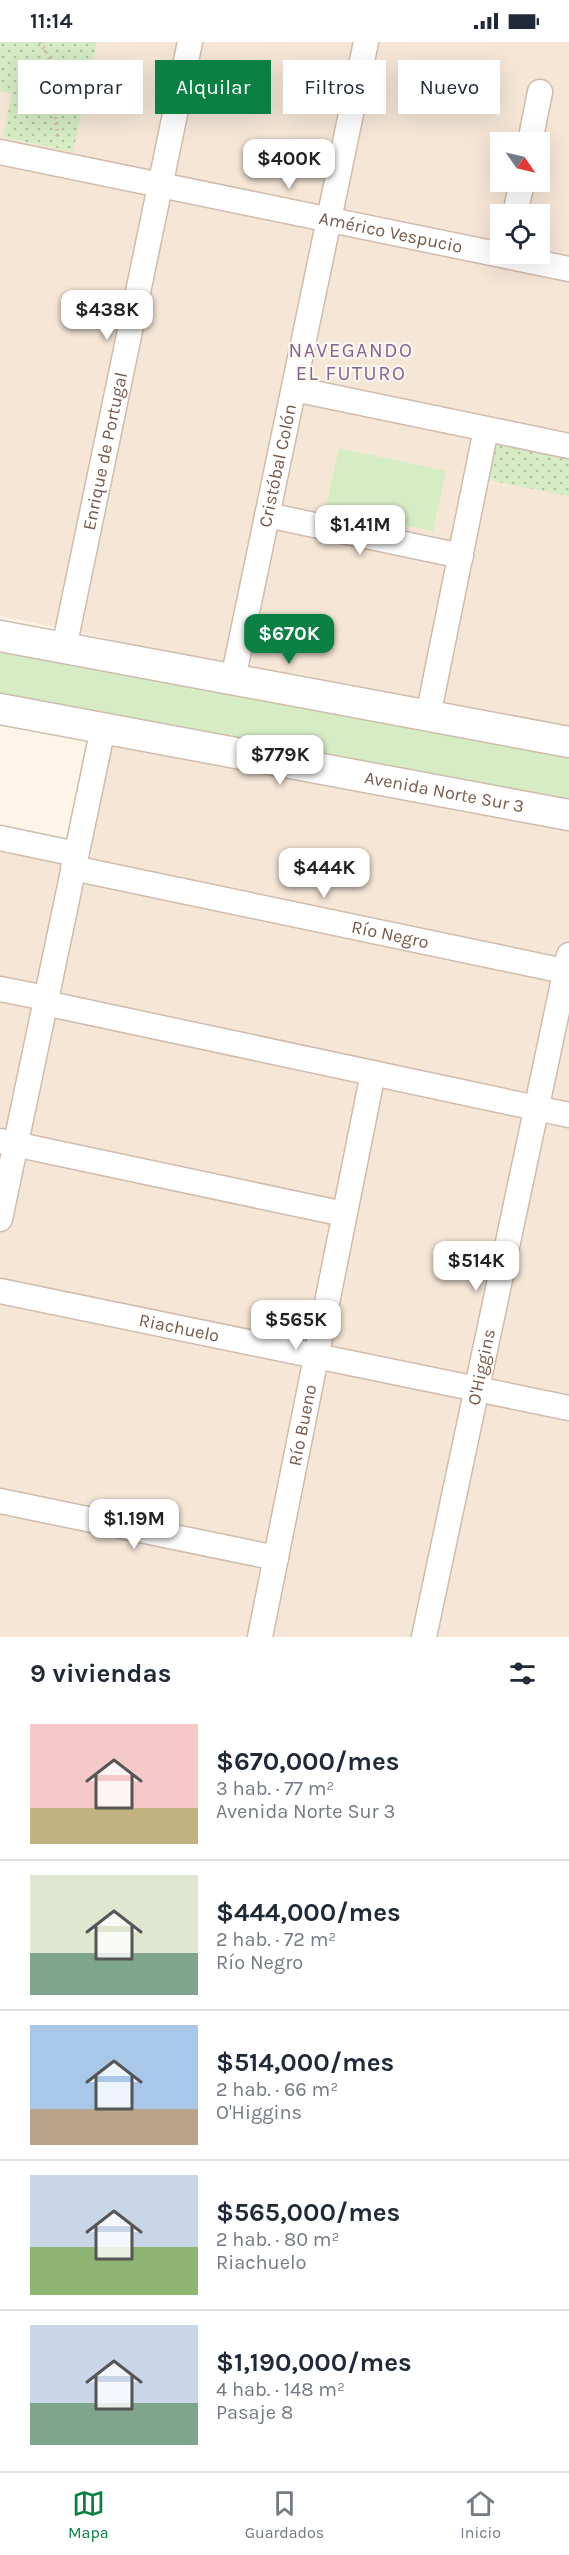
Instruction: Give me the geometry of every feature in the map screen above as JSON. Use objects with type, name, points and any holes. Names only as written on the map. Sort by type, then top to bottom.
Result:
[{"type":"street","name":"Enrique de Portugal","points":[[64,648],[190,42]]},
{"type":"street","name":"Cristóbal Colón","points":[[233,679],[366,42]]},
{"type":"street","points":[[532,132],[540,92]]},
{"type":"street","name":"Américo Vespucio","points":[[0,152],[490,252]]},
{"type":"street","name":"Américo Vespucio","points":[[547,264],[569,269]]},
{"type":"street","points":[[294,389],[569,446]]},
{"type":"street","points":[[428,716],[486,429]]},
{"type":"street","points":[[267,515],[461,556]]},
{"type":"street","points":[[0,636],[569,742]]},
{"type":"street","name":"Avenida Norte Sur 3","points":[[0,709],[569,815]]},
{"type":"street","points":[[0,1219],[8,1143],[46,1001],[103,728]]},
{"type":"street","name":"Río Negro","points":[[0,838],[75,861],[568,966]]},
{"type":"street","name":"O'Higgins","points":[[424,1637],[568,966]]},
{"type":"street","points":[[0,989],[569,1115]]},
{"type":"street","name":"Río Bueno","points":[[260,1637],[373,1073]]},
{"type":"street","points":[[8,1143],[344,1214]]},
{"type":"street","name":"Riachuelo","points":[[0,1291],[569,1408]]},
{"type":"street","points":[[0,1501],[276,1558]]},
{"type":"path","points":[[40,42],[49,57],[60,165]]},
{"type":"shaded area","points":[[0,42],[569,42],[569,1637],[0,1637],[0,827],[66,840],[107,638],[0,616]]},
{"type":"green space","points":[[0,42],[97,42],[93,60],[18,60],[18,114],[81,114],[73,152],[3,137],[12,94],[0,91]]},
{"type":"green space","points":[[495,442],[569,453],[569,496],[483,479]]},
{"type":"green space","points":[[339,448],[446,471],[433,531],[326,509]]},
{"type":"green space","points":[[0,649],[569,756],[569,803],[0,699]]},
{"type":"district","name":"NAVEGANDO EL FUTURO","points":[[351,362]]}]
